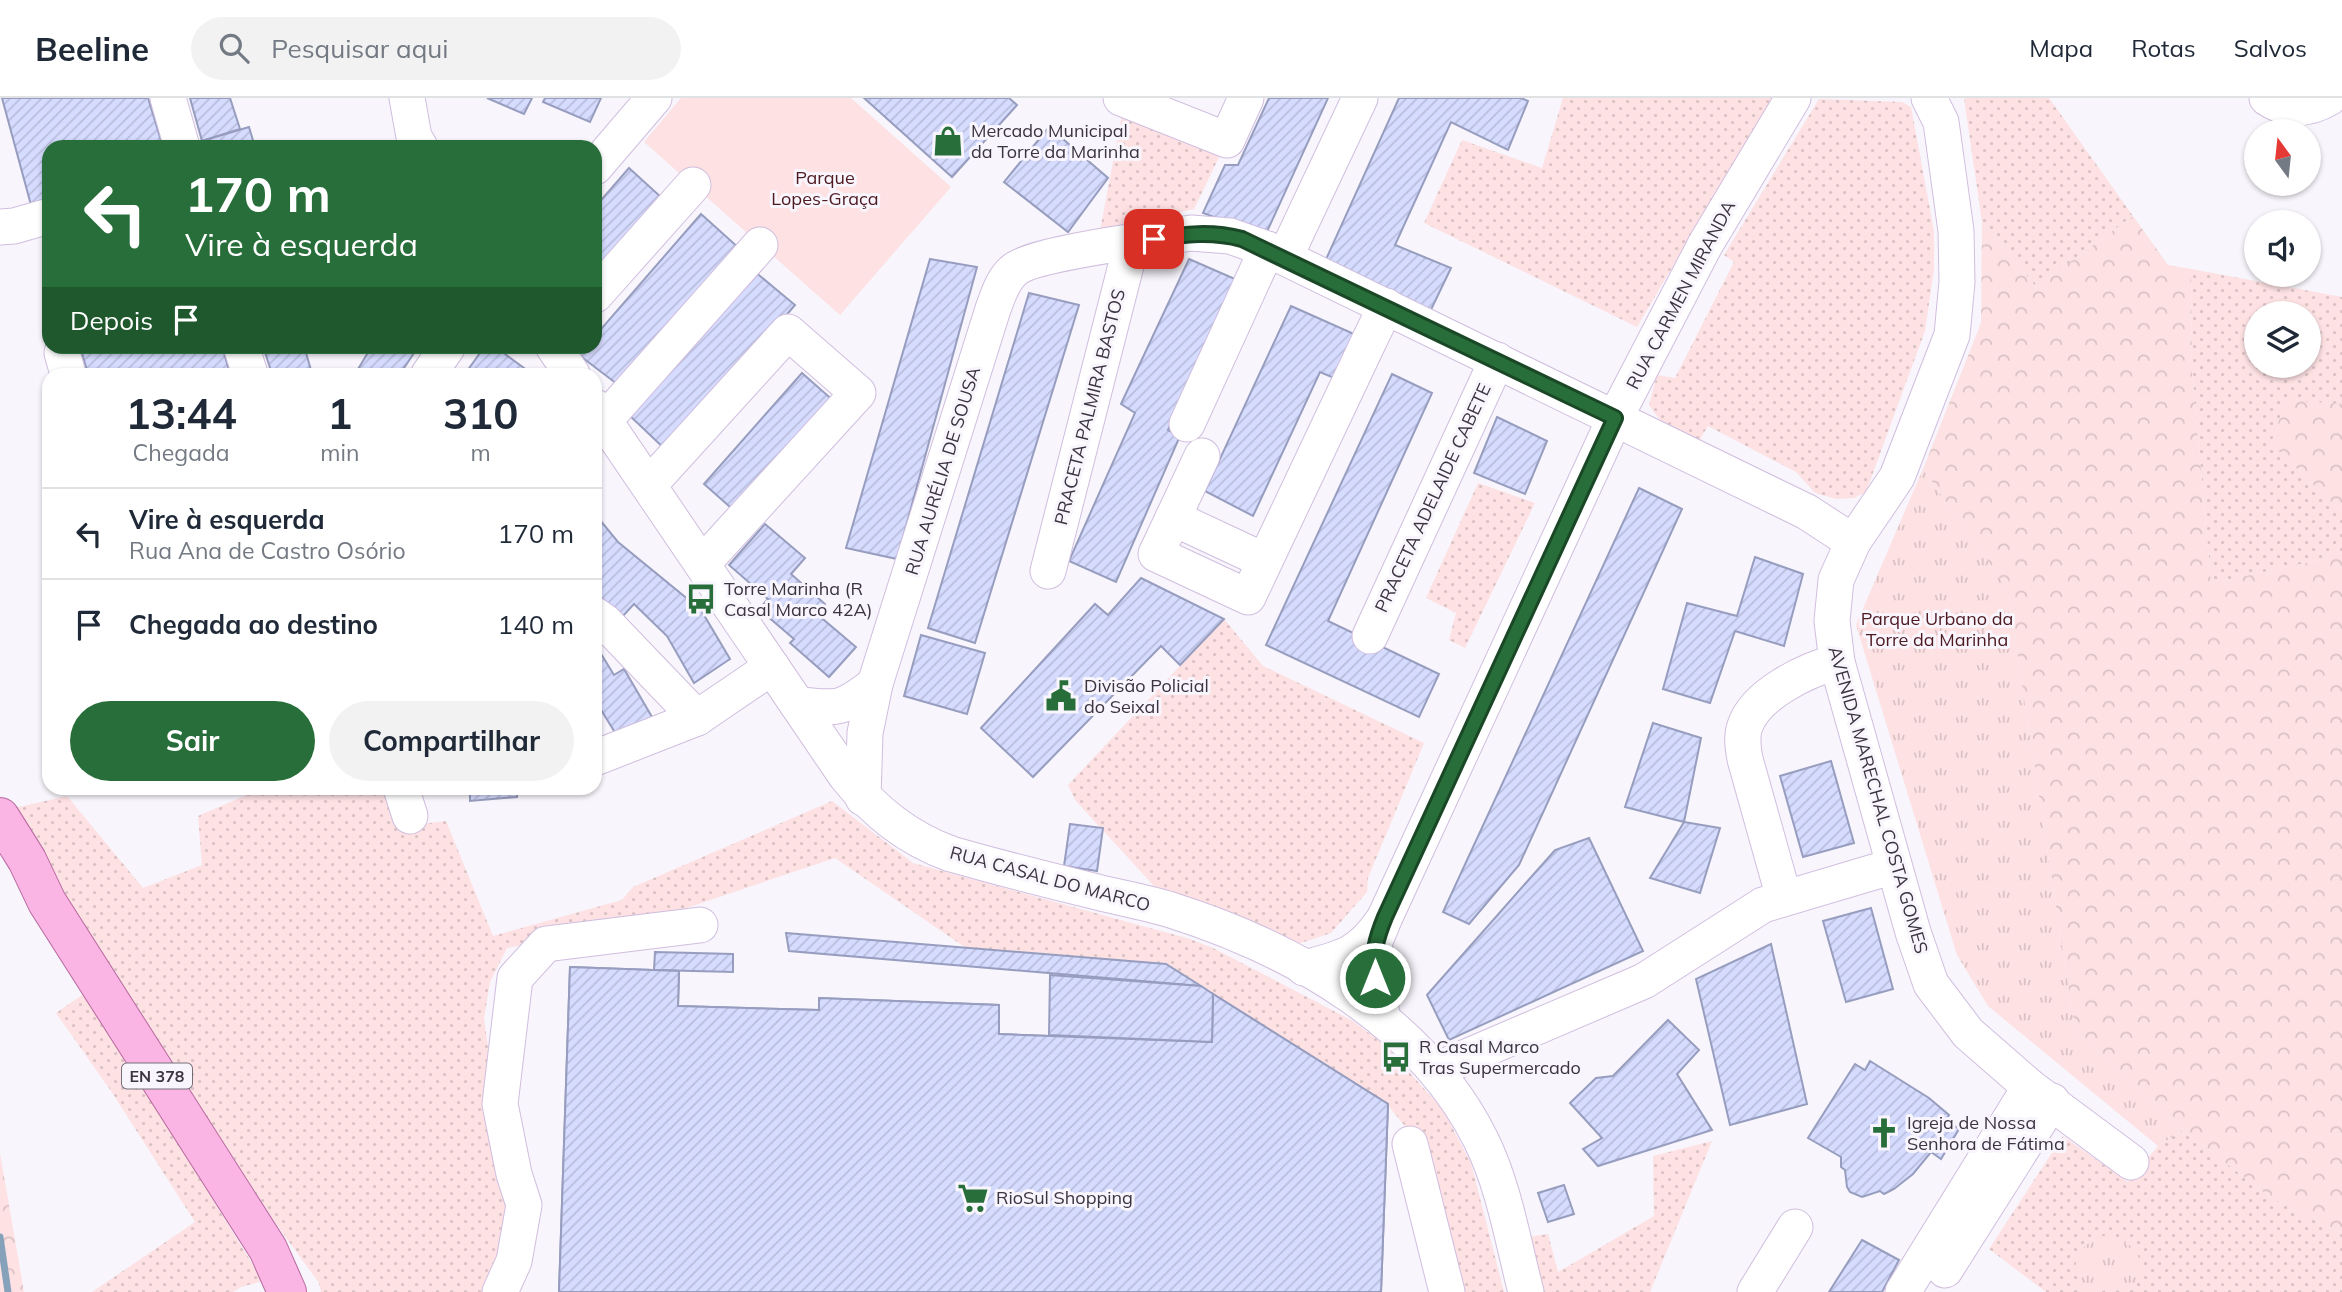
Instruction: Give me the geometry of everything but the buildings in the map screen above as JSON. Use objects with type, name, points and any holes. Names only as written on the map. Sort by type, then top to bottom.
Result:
[{"type":"main road","name":"EN 378","points":[[0,817],[27,860],[47,902],[268,1249]]},
{"type":"main road","name":"EN 378","points":[[0,844],[47,902]]},
{"type":"main road","points":[[268,1249],[287,1292]]},
{"type":"main road","points":[[268,1249],[302,1292]]},
{"type":"street","points":[[168,98],[180,140]]},
{"type":"street","points":[[407,98],[416,140]]},
{"type":"street","points":[[602,159],[654,98]]},
{"type":"street","points":[[1121,98],[1227,141],[1246,98]]},
{"type":"street","points":[[1360,98],[1276,253],[1195,440],[1173,518],[1265,561],[1386,306]]},
{"type":"street","name":"RUA CARMEN MIRANDA","points":[[1383,1020],[1373,960],[1375,942],[1385,917],[1615,418],[1705,245],[1793,98]]},
{"type":"street","points":[[2267,98],[2288,108],[2309,108],[2329,98]]},
{"type":"street","name":"AVENIDA MARECHAL COSTA GOMES","points":[[1938,106],[1958,256],[1952,335],[1897,477],[1853,541],[1836,580],[1832,621],[1837,662],[1894,866],[1931,984],[1968,1033],[2041,1094],[2131,1162]]},
{"type":"street","points":[[602,287],[693,185]]},
{"type":"street","points":[[0,204],[5,210],[42,217]]},
{"type":"street","points":[[0,227],[14,226],[42,217]]},
{"type":"street","points":[[1132,242],[1191,233],[1214,233],[1242,239],[1276,253],[1807,512],[1853,541]]},
{"type":"street","name":"RUA AURÉLIA DE SOUSA","points":[[863,797],[864,733],[875,684],[993,309],[1005,280],[1020,265],[1040,258],[1132,242]]},
{"type":"street","name":"PRACETA PALMIRA BASTOS","points":[[1048,571],[1132,242]]},
{"type":"street","points":[[602,412],[760,245]]},
{"type":"street","points":[[649,485],[788,332],[858,393],[702,564]]},
{"type":"street","name":"PRACETA ADELAIDE CABETE","points":[[1370,636],[1497,360]]},
{"type":"street","name":"RUA CASAL DO MARCO","points":[[602,417],[863,797],[908,835],[929,846],[1019,873],[1169,910],[1245,938],[1339,989],[1410,1043],[1436,1070],[1463,1107],[1482,1143],[1500,1194],[1526,1292]]},
{"type":"street","points":[[602,620],[697,718]]},
{"type":"street","points":[[1784,898],[1745,759],[1742,737],[1750,715],[1763,701],[1806,672],[1837,662]]},
{"type":"street","points":[[602,755],[697,718],[772,667]]},
{"type":"street","points":[[797,704],[838,707],[850,703],[875,684]]},
{"type":"street","points":[[1436,1070],[1644,981],[1752,910],[1894,866]]},
{"type":"street","name":"RUA CARMEN MIRANDA","points":[[1304,968],[1360,949],[1370,940],[1385,917]]},
{"type":"street","points":[[500,1292],[514,1261],[524,1205],[514,1174],[500,1104],[515,978],[546,944],[700,925]]},
{"type":"street","points":[[1903,1292],[2041,1094]]},
{"type":"street","points":[[1931,1292],[2041,1094]]},
{"type":"street","points":[[1410,1144],[1447,1292]]},
{"type":"street","points":[[1755,1292],[1795,1227]]},
{"type":"green space","name":"Parque Lopes-Graça","points":[[681,98],[851,98],[951,187],[840,315],[644,142]]},
{"type":"green space","points":[[1563,98],[1772,98],[1637,327],[1424,223],[1462,140],[1542,168]]},
{"type":"green space","points":[[1964,98],[2049,98],[2133,216],[2036,287],[1982,222]]},
{"type":"green space","points":[[1819,99],[1902,102],[1911,107],[1934,231],[1934,269],[1925,331],[1866,492],[1854,498],[1836,499],[1815,493],[1796,472],[1708,426],[1699,441],[1660,420],[1649,405],[1657,375],[1675,378],[1734,262],[1724,255]]},
{"type":"green space","points":[[1123,109],[1223,149],[1194,209],[1100,231]]},
{"type":"green space","points":[[2133,216],[2168,265],[2191,269],[2192,372],[2211,583],[2326,559],[2342,552],[2342,1234],[2270,1197],[2183,1130],[2075,1030],[2007,588],[1923,469],[1981,323],[1982,222],[2036,287]]},
{"type":"green space","points":[[2191,269],[2244,279],[2244,287],[2288,287],[2342,297],[2342,404],[2286,401],[2271,444],[2342,512],[2342,552],[2326,559],[2211,583],[2192,372]]},
{"type":"green space","points":[[2286,400],[2342,404],[2342,512],[2271,444]]},
{"type":"green space","name":"Parque Urbano da Torre da Marinha","points":[[1923,469],[2007,588],[2075,1030],[2183,1130],[2158,1146],[1988,1006],[1957,955],[1856,625]]},
{"type":"green space","points":[[1478,483],[1535,503],[1465,648],[1449,640],[1456,613],[1426,598]]},
{"type":"green space","points":[[1224,619],[1263,666],[1424,743],[1368,878],[1367,892],[1331,933],[1298,944],[1154,886],[1075,800],[1068,785]]},
{"type":"green space","points":[[247,795],[394,795],[405,826],[446,821],[493,936],[622,900],[633,887],[832,801],[913,863],[1190,939],[1213,948],[1353,1021],[1387,1047],[1443,1110],[1471,1163],[1504,1292],[1454,1292],[1413,1136],[1387,1104],[1166,965],[966,948],[835,858],[645,922],[507,948],[490,982],[484,1018],[511,1219],[486,1292],[321,1292],[319,1283],[274,1221],[10,809],[67,796],[143,888],[202,865],[198,816]]},
{"type":"green space","points":[[85,993],[263,1281],[233,1292],[92,1292],[195,1222],[111,1091],[56,1013]]},
{"type":"green space","points":[[2183,1130],[2270,1197],[2342,1234],[2342,1292],[2046,1292],[1989,1249],[2063,1136],[2128,1182],[2158,1146]]},
{"type":"green space","points":[[1712,1141],[1650,1292],[1542,1292],[1529,1237],[1548,1234],[1558,1272],[1654,1216],[1653,1156]]},
{"type":"green space","points":[[0,1153],[24,1292],[0,1292]]},
{"type":"green space","points":[[2107,1235],[2118,1238],[2134,1249],[2141,1265],[2140,1274],[2128,1292],[2109,1289],[2086,1292],[2077,1273],[2078,1257],[2088,1244]]},
{"type":"waterway","points":[[0,1237],[8,1292]]},
{"type":"place","name":"Mercado Municipal da Torre da Marinha","points":[[948,141]]},
{"type":"place","name":"Torre Marinha (R Casal Marco 42A)","points":[[701,599]]},
{"type":"place","name":"Divisão Policial do Seixal","points":[[1061,696]]},
{"type":"place","name":"R Casal Marco Tras Supermercado","points":[[1396,1057]]},
{"type":"place","name":"Igreja de Nossa Senhora de Fátima","points":[[1884,1133]]},
{"type":"place","name":"RioSul Shopping","points":[[973,1198]]},
{"type":"route","points":[[1154,239],[1191,233],[1214,233],[1242,239],[1346,286],[1615,418],[1385,917],[1375,942],[1375,978]]}]
